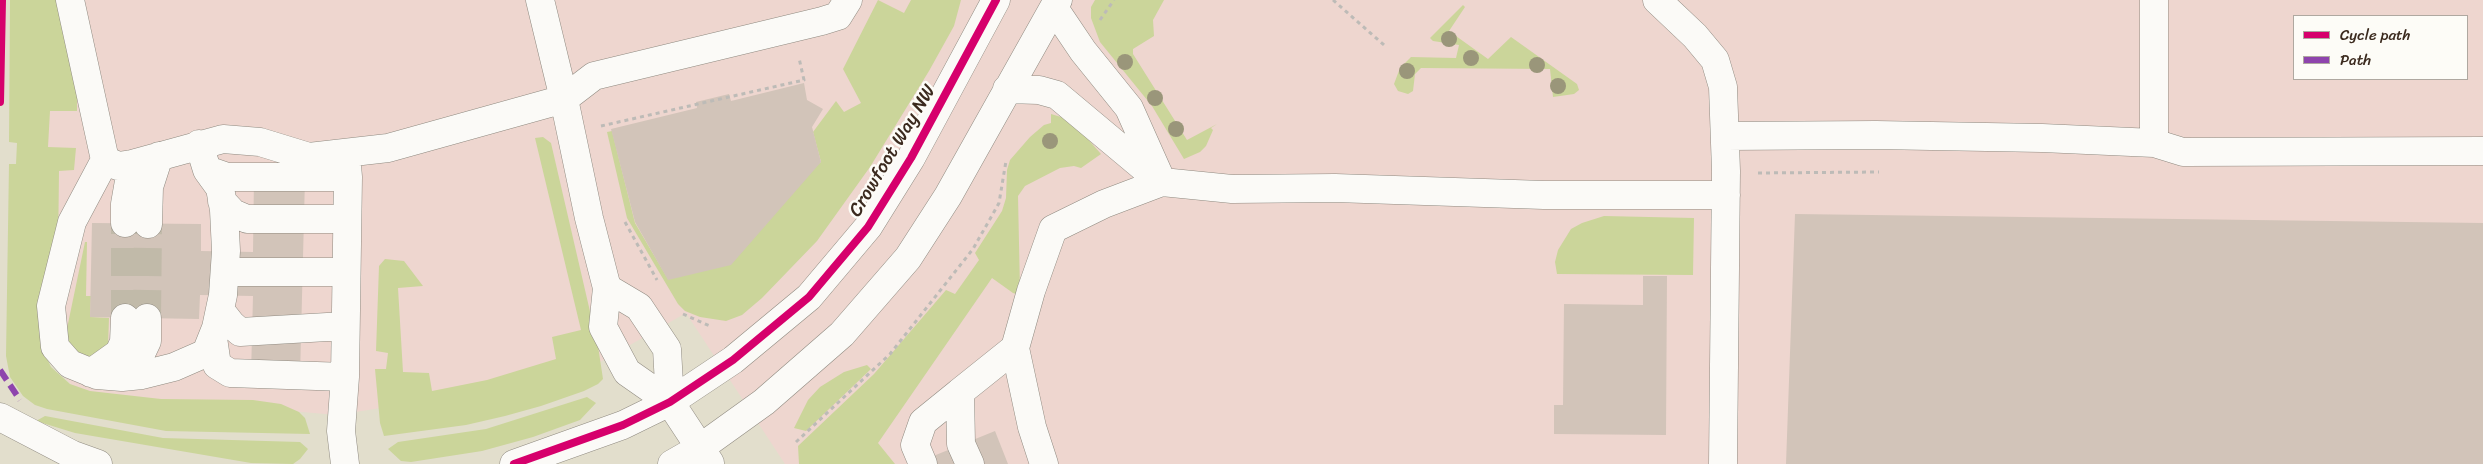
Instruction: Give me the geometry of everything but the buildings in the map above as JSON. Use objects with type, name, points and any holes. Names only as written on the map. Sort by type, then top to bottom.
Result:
[{"type":"street","points":[[70,0],[105,160],[72,222],[51,306],[55,347],[70,364],[91,373],[122,377],[142,375],[184,363],[206,353],[213,338],[220,310],[226,252],[220,188],[207,170],[199,144]]},
{"type":"street","points":[[540,0],[564,99],[589,218],[607,288],[603,327],[627,372],[670,402],[705,456]]},
{"type":"street","points":[[207,170],[227,177],[347,166],[388,148],[564,99],[594,76],[793,30],[838,16],[848,0]]},
{"type":"street","name":"Crowfoot Way NW","points":[[514,464],[623,425],[670,402],[733,360],[809,297],[868,227],[911,158],[996,0]]},
{"type":"street","points":[[1657,0],[1695,36],[1715,60],[1724,87],[1726,195],[1722,464]]},
{"type":"street","points":[[2154,0],[2154,143]]},
{"type":"street","points":[[672,464],[705,456],[842,334],[908,258],[948,196],[1056,4]]},
{"type":"street","points":[[1056,4],[1083,51],[1129,108],[1162,182]]},
{"type":"street","points":[[1007,89],[1039,90],[1057,95],[1162,182]]},
{"type":"street","points":[[1726,136],[1951,136],[2154,143],[2183,152],[2483,151]]},
{"type":"street","points":[[105,160],[118,166],[132,164],[199,144],[223,139],[260,142],[347,166]]},
{"type":"street","points":[[132,164],[125,204],[137,223],[159,156]]},
{"type":"street","points":[[345,464],[342,431],[345,377],[347,166]]},
{"type":"street","points":[[1044,464],[1032,427],[1015,348],[1031,291],[1053,229],[1104,204],[1162,182],[1232,188],[1335,188],[1544,195],[1726,195]]},
{"type":"street","points":[[222,201],[233,213],[246,219],[347,219]]},
{"type":"street","points":[[225,272],[346,272]]},
{"type":"street","points":[[607,288],[639,308],[667,349],[670,402]]},
{"type":"street","points":[[220,310],[240,332],[345,326]]},
{"type":"street","points":[[91,373],[119,353],[136,318],[146,341],[137,362],[122,377]]},
{"type":"street","points":[[213,338],[217,365],[230,373],[345,377]]},
{"type":"street","points":[[923,464],[915,445],[923,422],[1015,348]]},
{"type":"street","points":[[960,392],[961,444],[970,464]]},
{"type":"street","points":[[0,417],[73,455],[98,464]]},
{"type":"path","points":[[1098,23],[1114,0]]},
{"type":"path","points":[[1333,0],[1384,44]]},
{"type":"path","points":[[603,134],[601,126],[804,80]]},
{"type":"path","points":[[796,442],[890,354],[973,248],[999,203],[1008,155]]},
{"type":"path","points":[[1755,173],[1879,172]]},
{"type":"path","points":[[622,214],[658,282]]},
{"type":"path","points":[[677,311],[712,327]]},
{"type":"shaded area","points":[[58,0],[2483,0],[2483,464],[785,464],[686,313],[574,377],[337,415],[79,393],[31,341]]},
{"type":"green space","points":[[10,0],[57,0],[77,97],[77,111],[50,111],[48,147],[76,148],[74,170],[59,171],[58,255],[42,348],[51,367],[70,384],[90,391],[161,399],[253,400],[281,404],[299,412],[305,418],[310,434],[166,431],[47,409],[35,405],[23,396],[10,377],[6,356],[9,164],[16,164],[17,143],[9,142]]},
{"type":"green space","points":[[878,0],[904,13],[911,0],[961,0],[954,26],[929,71],[870,167],[817,241],[762,298],[742,315],[726,321],[700,317],[685,311],[678,304],[627,218],[607,132],[612,131],[635,223],[668,279],[821,162],[813,132],[836,101],[844,112],[861,103],[843,69]]},
{"type":"green space","points":[[1095,0],[1164,0],[1153,20],[1154,36],[1133,49],[1133,54],[1187,140],[1217,124],[1211,128],[1213,130],[1206,146],[1200,152],[1184,159],[1152,106],[1100,42],[1091,18],[1091,7]]},
{"type":"green space","points":[[1463,5],[1465,7],[1449,31],[1488,59],[1511,37],[1577,84],[1579,90],[1574,94],[1553,97],[1550,69],[1421,68],[1415,74],[1413,91],[1408,94],[1398,91],[1394,84],[1400,68],[1411,57],[1456,58],[1459,45],[1433,41],[1430,38]]},
{"type":"green space","points":[[1051,114],[1071,120],[1101,154],[1081,168],[1074,166],[1060,168],[1025,186],[1018,196],[1020,290],[1016,294],[1013,293],[992,278],[878,443],[895,464],[799,464],[798,446],[874,374],[946,290],[955,294],[979,260],[975,253],[1002,211],[1006,198],[1007,170],[1010,160],[1030,137],[1044,125],[1051,123]]},
{"type":"green space","points":[[543,137],[551,143],[598,346],[603,379],[598,384],[584,391],[505,416],[466,425],[384,436],[380,423],[375,369],[386,369],[388,353],[376,351],[379,266],[385,259],[404,261],[423,286],[398,288],[403,372],[429,373],[432,391],[487,380],[556,359],[552,337],[581,330],[535,138]]},
{"type":"green space","points":[[1604,216],[1694,218],[1693,275],[1557,274],[1555,262],[1558,250],[1571,229],[1582,223]]},
{"type":"green space","points":[[85,242],[87,242],[86,296],[91,296],[90,317],[109,318],[108,346],[88,363],[65,338]]},
{"type":"green space","points":[[867,365],[871,369],[806,431],[794,428],[808,400],[820,387],[844,372]]},
{"type":"green space","points":[[587,397],[596,403],[580,420],[533,437],[482,451],[411,462],[401,461],[388,449],[398,442],[486,429]]},
{"type":"green space","points":[[45,416],[163,438],[300,442],[308,449],[293,464],[251,463],[75,433],[36,421]]},
{"type":"tunnel","points":[[125,223],[125,318]]},
{"type":"tunnel","points":[[147,318],[148,224]]},
{"type":"marked path","points":[[0,370],[20,400]]},
{"type":"cycle path","points":[[0,102],[2,0]]},
{"type":"cycle path","points":[[514,464],[623,425],[670,402],[733,360],[809,297],[868,227],[911,158],[996,0]]}]
